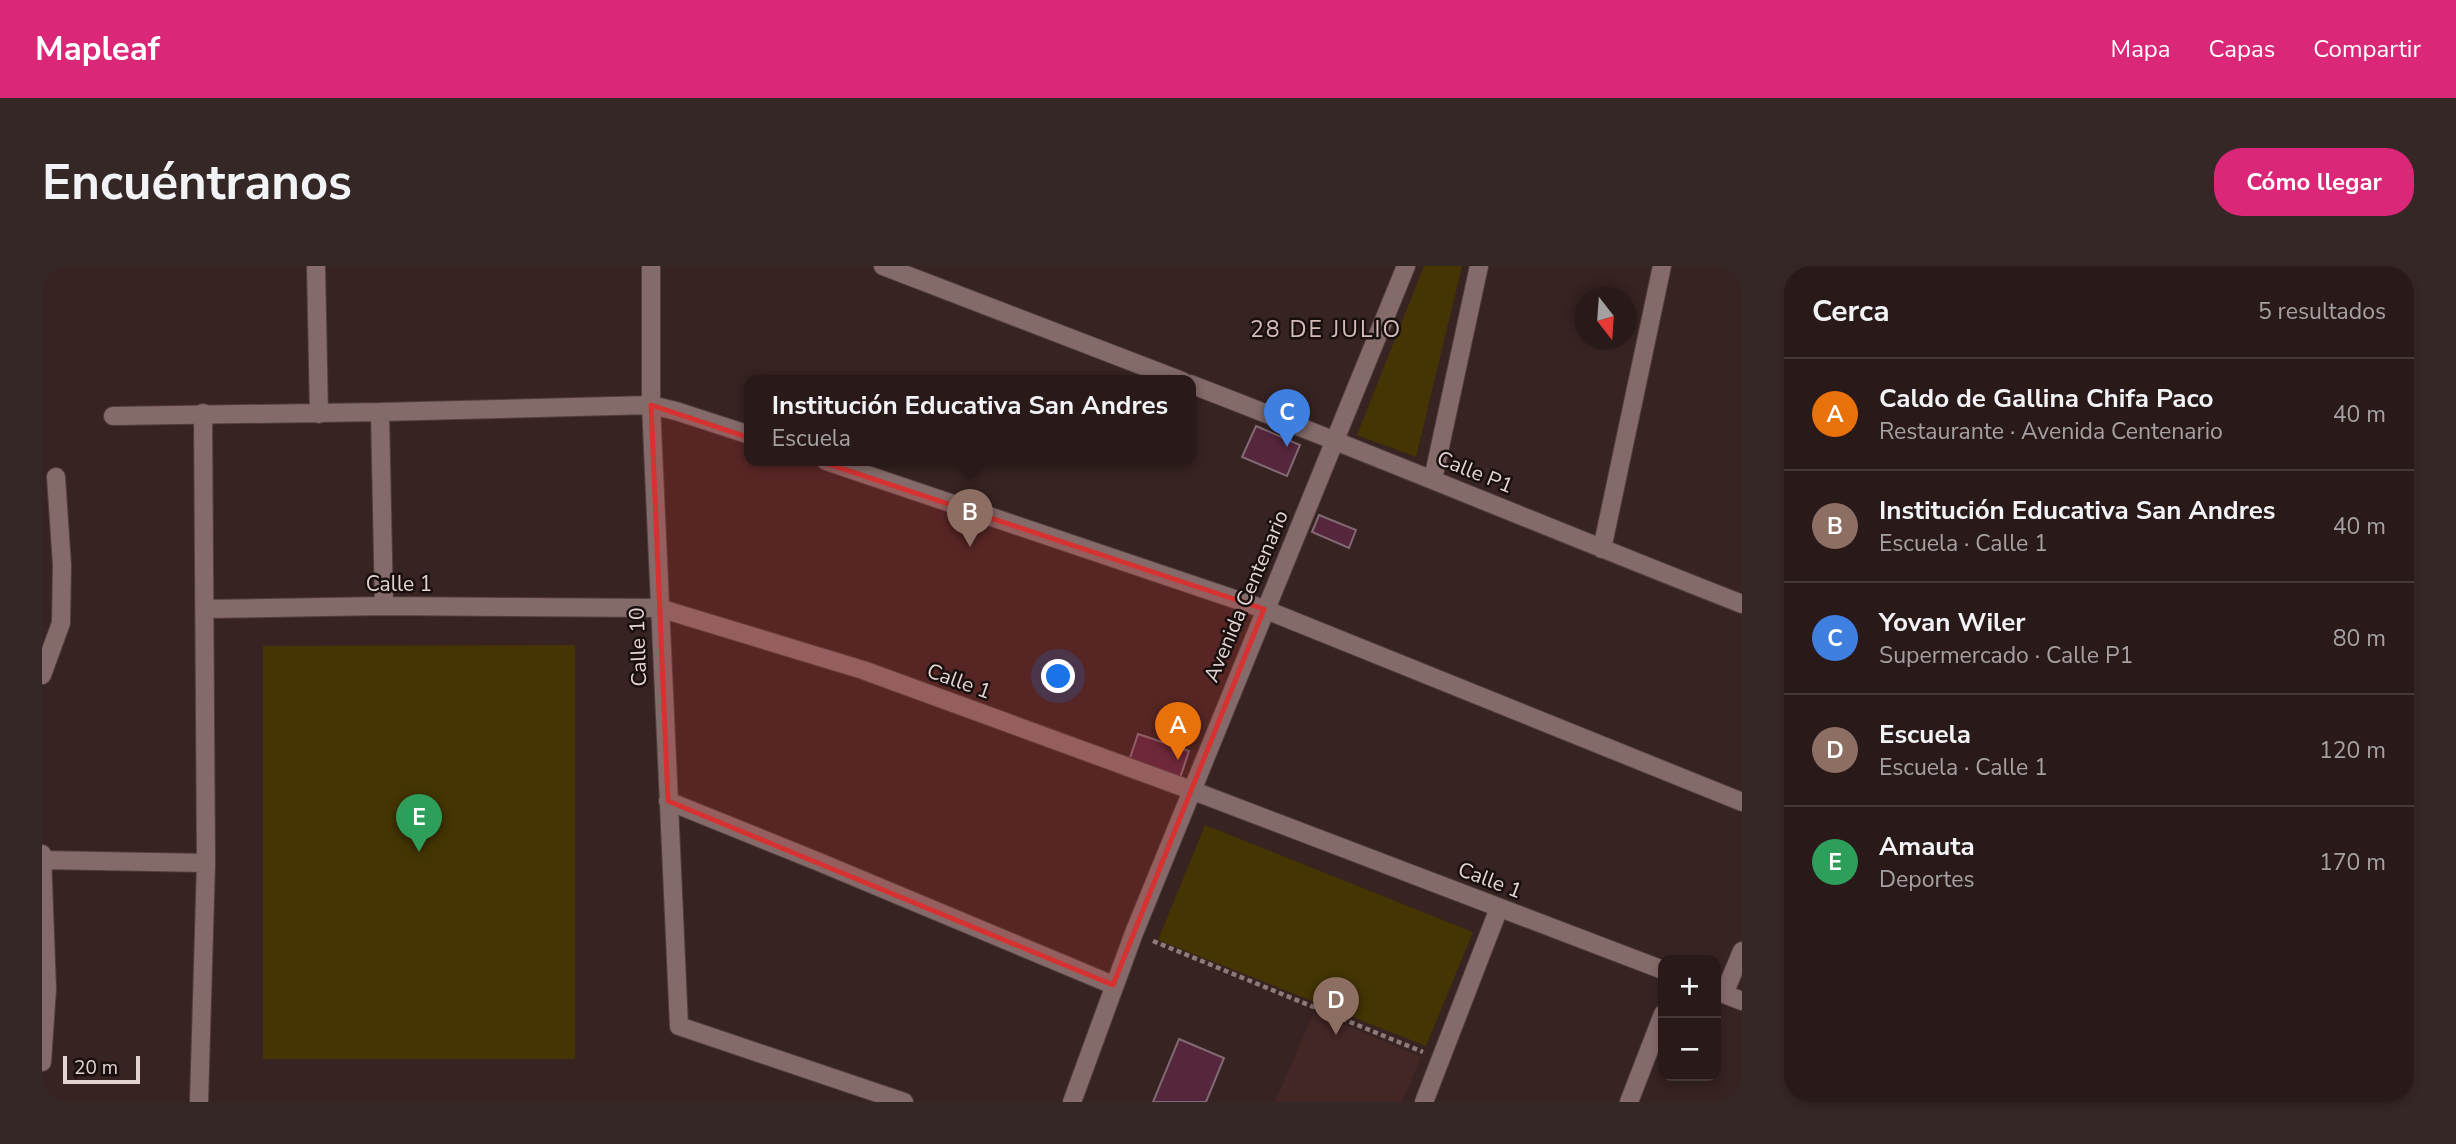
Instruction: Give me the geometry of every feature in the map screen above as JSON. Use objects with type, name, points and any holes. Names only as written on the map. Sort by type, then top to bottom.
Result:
[{"type":"street","points":[[316,266],[319,414]]},
{"type":"street","name":"Calle 10","points":[[651,266],[651,405],[679,1026],[904,1102]]},
{"type":"street","points":[[883,266],[1166,375]]},
{"type":"street","name":"Avenida Centenario","points":[[1072,1102],[1133,933],[1406,266]]},
{"type":"street","points":[[1433,480],[1479,266]]},
{"type":"street","points":[[1602,549],[1662,266]]},
{"type":"street","name":"Calle P1","points":[[1196,386],[1742,604]]},
{"type":"street","points":[[113,416],[203,413],[319,414],[651,405],[744,433]]},
{"type":"street","points":[[380,412],[384,606]]},
{"type":"street","points":[[199,1102],[206,863],[203,413]]},
{"type":"street","points":[[841,466],[1264,609],[1742,802]]},
{"type":"street","points":[[42,675],[61,623],[62,565],[56,477]]},
{"type":"street","name":"Calle 1","points":[[205,609],[384,606],[659,608],[863,670],[1191,790],[1658,968]]},
{"type":"street","points":[[668,801],[1113,985]]},
{"type":"street","points":[[42,854],[47,989],[42,1062]]},
{"type":"street","points":[[42,860],[206,863]]},
{"type":"street","points":[[1424,1102],[1499,908]]},
{"type":"street","points":[[1721,990],[1742,951]]},
{"type":"street","points":[[1721,992],[1742,1001]]},
{"type":"street","points":[[1629,1102],[1661,1018]]},
{"type":"path","points":[[1133,933],[1440,1059]]},
{"type":"highlighted area","points":[[651,405],[1264,609],[1113,985],[668,801]]},
{"type":"shaded area","points":[[1424,266],[1462,266],[1416,457],[1357,435]]},
{"type":"shaded area","points":[[575,645],[575,1059],[263,1059],[263,646]]},
{"type":"shaded area","points":[[1205,825],[1473,932],[1426,1046],[1158,940]]},
{"type":"shaded area","points":[[1314,1012],[1421,1057],[1402,1102],[1275,1102]]},
{"type":"building","points":[[1256,426],[1300,445],[1287,476],[1242,457]]},
{"type":"building","points":[[1319,515],[1356,530],[1349,548],[1312,532]]},
{"type":"building","points":[[1138,734],[1189,751],[1180,778],[1129,761]]},
{"type":"building","points":[[1179,1039],[1224,1058],[1206,1102],[1153,1102]]},
{"type":"place","name":"Yovan Wiler","points":[[1287,447]]},
{"type":"place","name":"Institución Educativa San Andres","points":[[970,547]]},
{"type":"place","name":"Caldo de Gallina Chifa Paco","points":[[1178,760]]},
{"type":"place","name":"Amauta","points":[[419,852]]},
{"type":"place","name":"Escuela","points":[[1336,1035]]},
{"type":"district","name":"28 DE JULIO","points":[[1326,329]]}]
